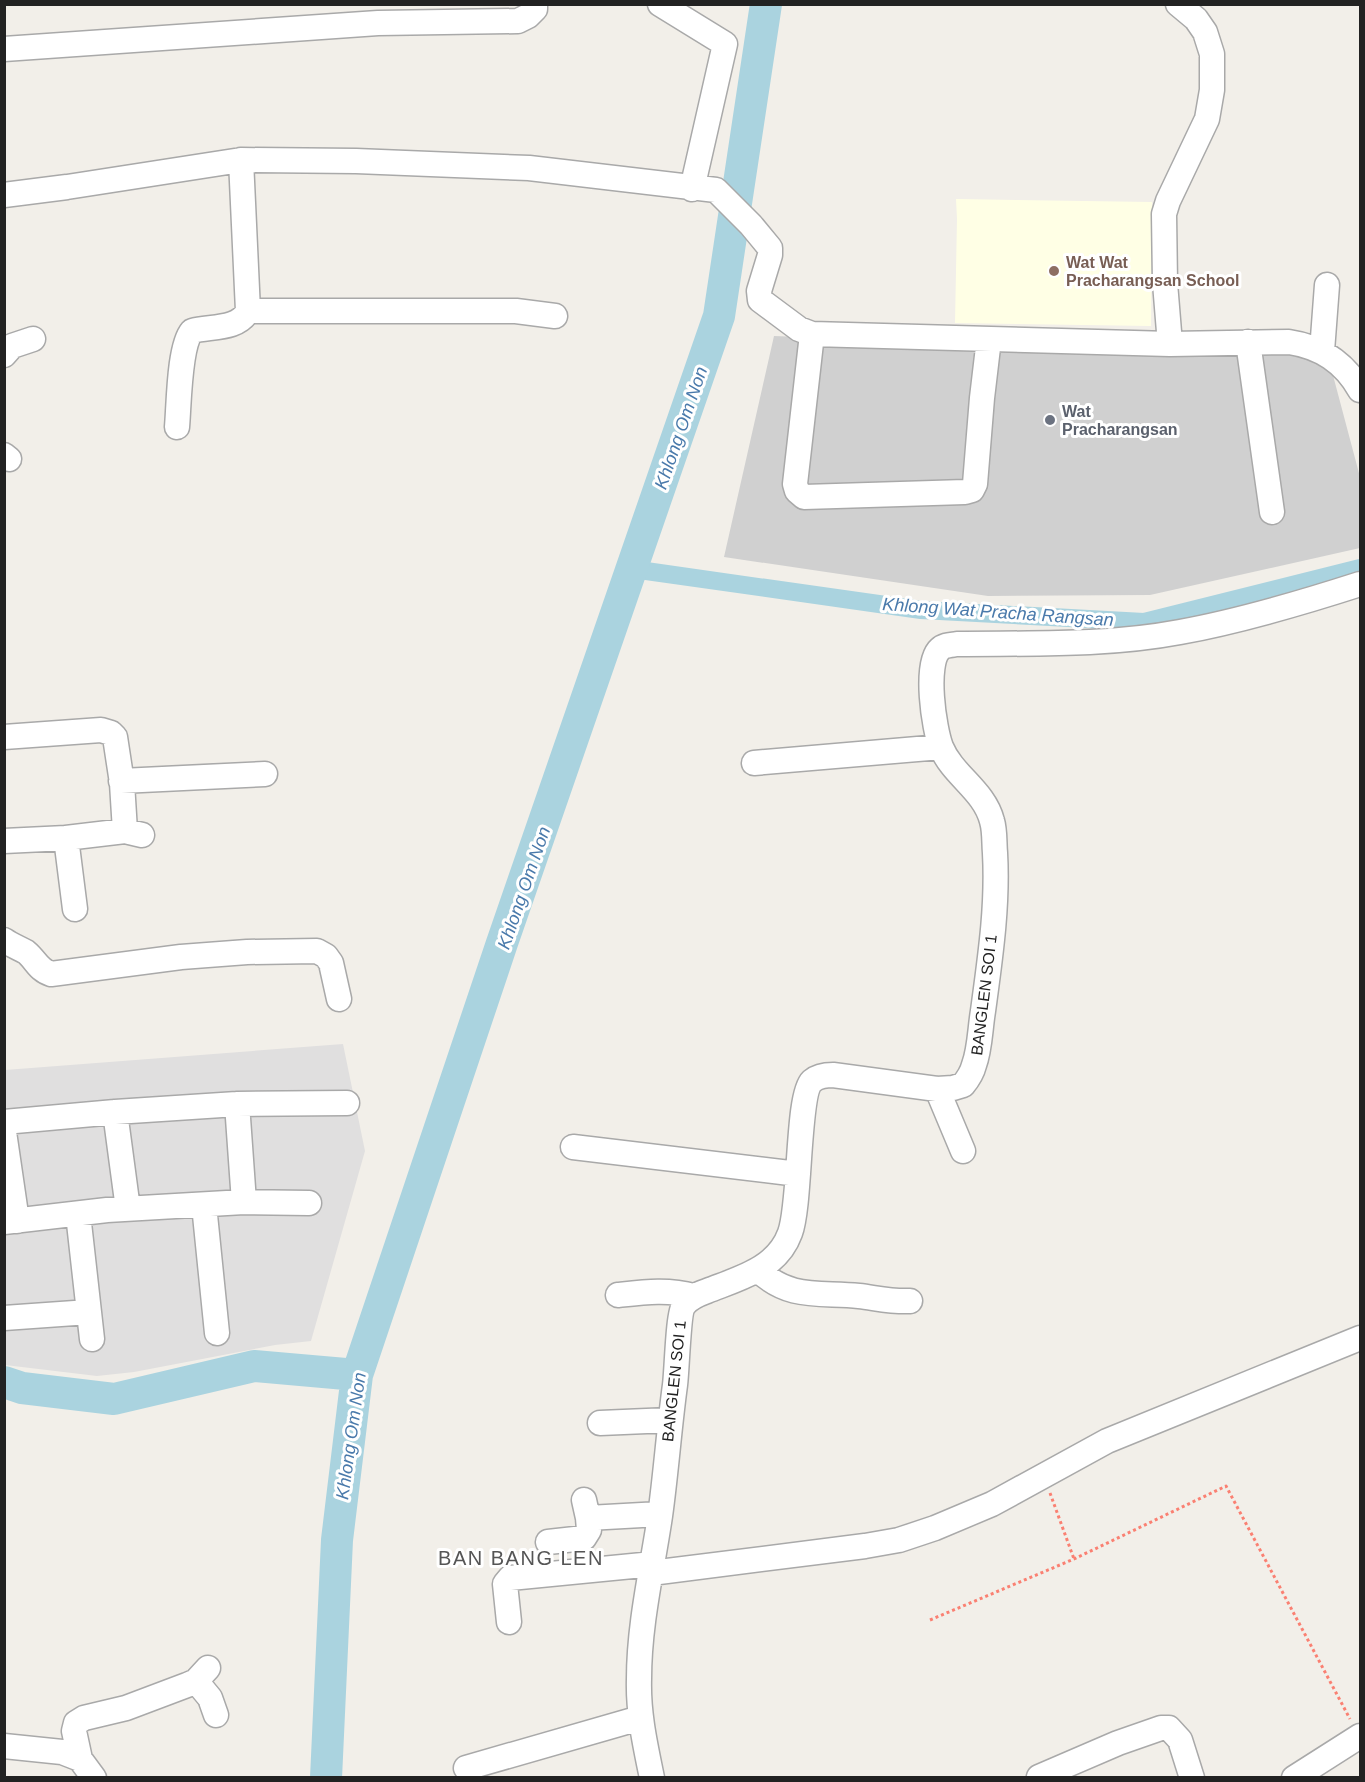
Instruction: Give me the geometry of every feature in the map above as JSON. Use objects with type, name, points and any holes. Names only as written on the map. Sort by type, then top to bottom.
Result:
[{"type":"street","points":[[4,49],[378,22],[518,21],[528,16],[535,9],[535,4]]},
{"type":"street","points":[[660,4],[725,44],[704,189]]},
{"type":"street","points":[[1170,344],[1165,284],[1164,214],[1207,119],[1212,90],[1212,54],[1205,32],[1196,19],[1178,4]]},
{"type":"street","points":[[177,427],[187,337],[192,331],[237,324],[248,311],[241,160]]},
{"type":"street","points":[[4,195],[241,160],[356,161],[529,168],[704,189],[751,225],[770,248],[759,291],[760,300],[799,329],[812,334],[1170,344],[1289,342],[1305,345],[1328,356],[1347,371],[1360,390]]},
{"type":"street","points":[[1327,285],[1328,356]]},
{"type":"street","points":[[248,311],[504,310],[555,316]]},
{"type":"street","points":[[812,334],[795,484],[797,491],[804,497],[972,490],[975,484],[981,398],[989,339]]},
{"type":"street","points":[[4,355],[12,346],[33,339]]},
{"type":"street","points":[[1248,342],[1272,512]]},
{"type":"street","points":[[1328,356],[1360,354]]},
{"type":"street","name":"BANGLEN SOI 1","points":[[651,1778],[639,1718],[640,1657],[678,1362],[680,1314],[684,1305],[694,1296],[758,1270],[772,1261],[781,1250],[790,1232],[798,1174],[804,1095],[811,1082],[821,1076],[833,1075],[937,1089],[953,1088],[963,1085],[975,1063],[990,959],[997,883],[993,824],[988,808],[977,791],[951,764],[941,747],[935,725],[932,680],[935,655],[940,648],[957,644],[1083,643],[1179,633],[1270,612],[1360,584]]},
{"type":"street","points":[[4,738],[101,730],[111,733],[115,737],[121,781],[133,833],[4,841]]},
{"type":"street","points":[[754,763],[941,747]]},
{"type":"street","points":[[121,781],[265,774]]},
{"type":"street","points":[[66,838],[75,909]]},
{"type":"street","points":[[4,940],[24,951],[40,970],[51,974],[181,957],[247,952],[317,951],[326,956],[331,963],[339,999]]},
{"type":"street","points":[[937,1089],[963,1151]]},
{"type":"street","points":[[4,1122],[237,1104],[347,1103]]},
{"type":"street","points":[[237,1104],[244,1203]]},
{"type":"street","points":[[115,1112],[128,1209]]},
{"type":"street","points":[[4,1132],[11,1222],[128,1209],[244,1203],[309,1203]]},
{"type":"street","points":[[573,1147],[798,1174]]},
{"type":"street","points":[[204,1205],[217,1333]]},
{"type":"street","points":[[78,1214],[92,1339]]},
{"type":"street","points":[[758,1270],[777,1285],[803,1294],[851,1295],[890,1302],[910,1301]]},
{"type":"street","points":[[618,1295],[661,1291],[694,1296]]},
{"type":"street","points":[[4,1318],[89,1312]]},
{"type":"street","points":[[509,1622],[505,1584],[510,1578],[652,1568],[865,1546],[899,1540],[935,1528],[992,1504],[1107,1441],[1360,1338]]},
{"type":"street","points":[[600,1423],[670,1420]]},
{"type":"street","points":[[548,1542],[584,1538],[589,1530],[586,1509],[660,1515]]},
{"type":"street","points":[[87,1768],[74,1731],[76,1723],[84,1718],[152,1699],[202,1675],[216,1715]]},
{"type":"street","points":[[466,1768],[639,1718]]},
{"type":"street","points":[[1040,1777],[1118,1743],[1161,1728],[1169,1728],[1180,1740],[1192,1778]]},
{"type":"street","points":[[1294,1778],[1360,1736]]},
{"type":"street","points":[[4,1746],[62,1752],[87,1768]]},
{"type":"path","points":[[1044,1475],[1074,1559]]},
{"type":"path","points":[[930,1620],[1074,1559],[1226,1486],[1360,1736]]},
{"type":"shaded area","name":"Wat Wat Pracharangsan School","points":[[956,199],[1152,202],[1151,326],[955,323]]},
{"type":"shaded area","name":"Wat Pracharangsan","points":[[774,336],[993,344],[1282,341],[1330,364],[1360,477],[1360,548],[1150,595],[988,596],[724,557]]},
{"type":"shaded area","points":[[343,1044],[365,1151],[311,1341],[275,1345],[134,1372],[97,1376],[5,1365],[5,1070]]},
{"type":"waterway","name":"Khlong Om Non","points":[[326,1778],[337,1540],[357,1375],[502,943],[719,316],[766,4]]},
{"type":"waterway","name":"Khlong Wat Pracha Rangsan","points":[[632,569],[921,610],[1144,622],[1360,568]]},
{"type":"waterway","points":[[4,1382],[22,1388],[114,1399],[254,1366],[357,1375]]},
{"type":"place","name":"Wat Wat Pracharangsan School","points":[[1054,271]]},
{"type":"place","name":"Wat Pracharangsan","points":[[1050,420]]},
{"type":"district","name":"BAN BANG LEN","points":[[521,1558]]}]
